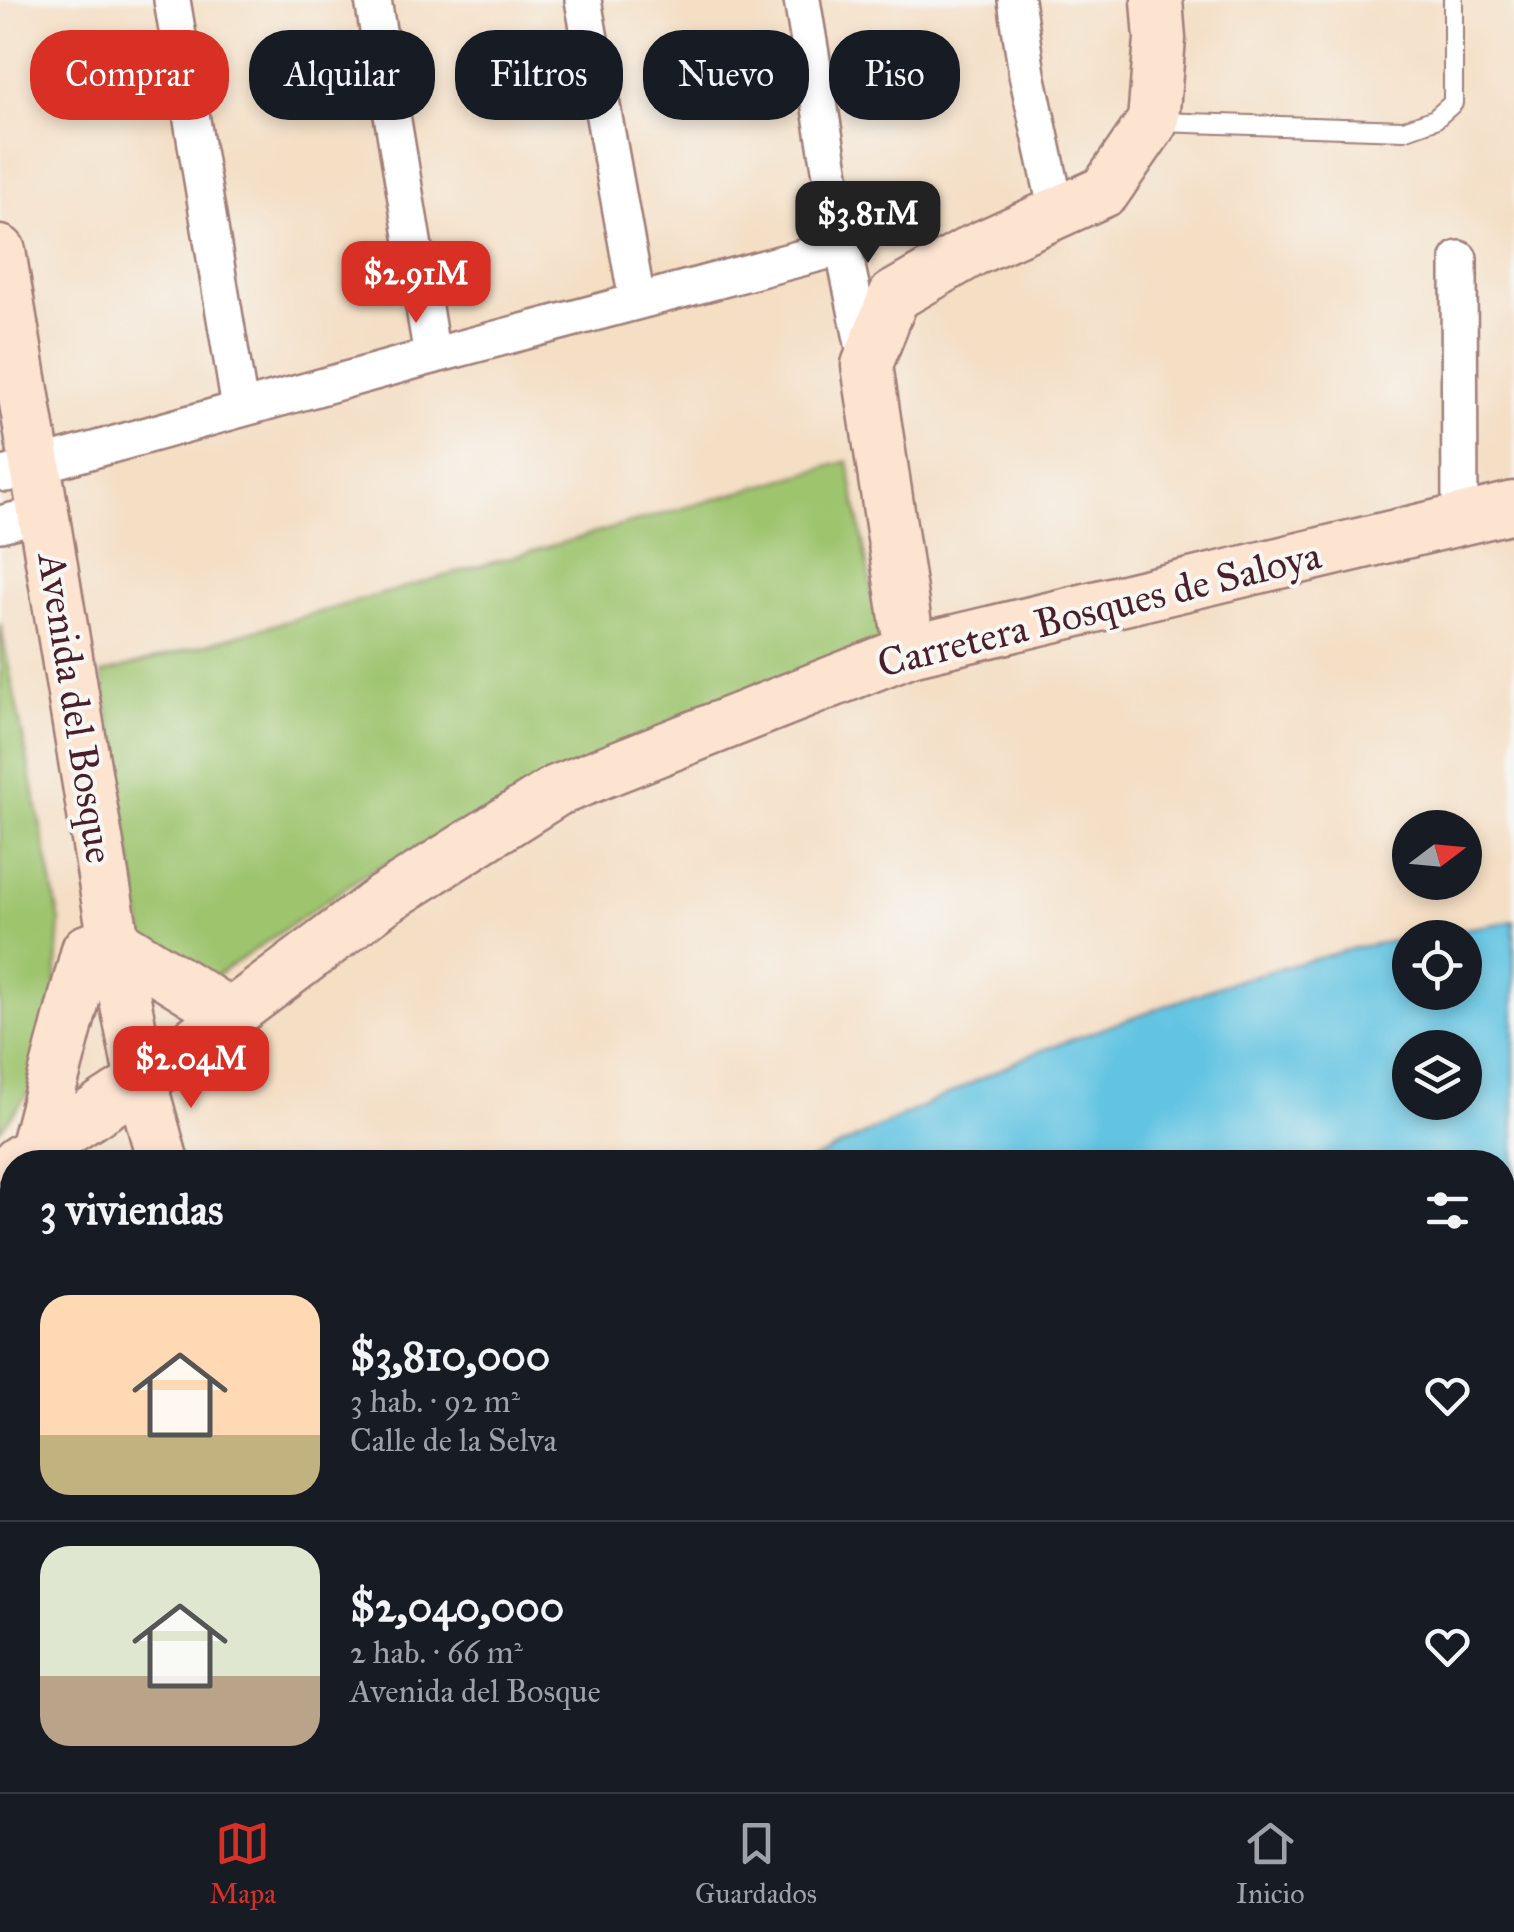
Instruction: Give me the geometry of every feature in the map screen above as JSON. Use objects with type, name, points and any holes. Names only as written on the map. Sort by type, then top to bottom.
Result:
[{"type":"main road","points":[[910,651],[867,365],[894,296],[972,250],[1105,190],[1153,122],[1160,38],[1157,0]]},
{"type":"main road","name":"Avenida del Bosque","points":[[0,251],[12,483],[100,946],[126,1091],[132,1150]]},
{"type":"main road","name":"Carretera Bosques de Saloya","points":[[43,1150],[383,900],[556,791],[910,651],[1514,507]]},
{"type":"main road","points":[[29,1150],[100,946],[230,1014]]},
{"type":"main road","name":"Avenida del Bosque","points":[[126,1091],[157,1150]]},
{"type":"street","points":[[172,0],[240,408]]},
{"type":"street","points":[[373,0],[432,356]]},
{"type":"street","points":[[584,0],[637,300]]},
{"type":"street","points":[[802,0],[867,365]]},
{"type":"street","points":[[1016,0],[1027,74],[1057,212]]},
{"type":"street","points":[[12,483],[240,408],[843,247]]},
{"type":"street","points":[[1460,259],[1460,518]]},
{"type":"lane","points":[[1153,122],[1404,130],[1435,119],[1453,103],[1453,0]]},
{"type":"green space","points":[[848,461],[882,647],[573,775],[368,872],[206,983],[145,947],[102,674]]},
{"type":"green space","points":[[0,623],[60,922],[50,1066],[0,1130]]},
{"type":"water","points":[[1514,921],[1514,1150],[832,1150],[1032,1054],[1234,981],[1392,941],[1392,1010],[1482,1010],[1482,926]]}]
